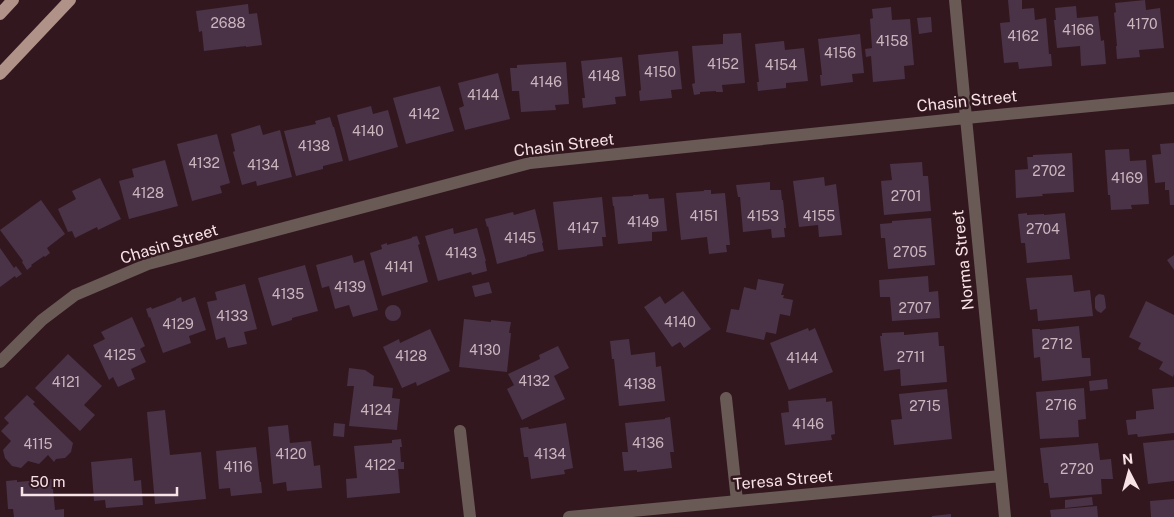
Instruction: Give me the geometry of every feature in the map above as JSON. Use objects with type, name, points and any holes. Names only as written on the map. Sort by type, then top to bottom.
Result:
[{"type":"main road","points":[[0,14],[13,0]]},
{"type":"main road","points":[[0,74],[70,0]]},
{"type":"street","name":"Norma Street","points":[[955,0],[1005,517]]},
{"type":"street","name":"Chasin Street","points":[[0,362],[42,320],[75,295],[148,264],[530,163],[1174,98]]},
{"type":"street","points":[[726,398],[737,501]]},
{"type":"street","points":[[460,431],[470,517]]},
{"type":"street","name":"Teresa Street","points":[[569,517],[1001,476]]},
{"type":"building","points":[[1008,0],[1022,0],[1022,9],[1034,8],[1035,20],[1046,18],[1052,66],[1019,69],[1018,62],[1004,63],[1000,23],[1010,22]]},
{"type":"building","points":[[1145,0],[1146,10],[1160,8],[1164,48],[1139,50],[1140,57],[1117,59],[1115,3]]},
{"type":"building","points":[[248,4],[249,14],[257,13],[262,45],[204,51],[202,31],[199,32],[196,11]]},
{"type":"building","points":[[1076,6],[1077,18],[1098,16],[1101,41],[1104,40],[1106,64],[1081,66],[1080,46],[1057,48],[1054,20],[1056,20],[1055,8]]},
{"type":"building","points":[[891,7],[892,20],[910,19],[914,65],[904,66],[905,79],[873,82],[871,56],[866,57],[865,49],[872,48],[870,19],[873,18],[872,9]]},
{"type":"building","points":[[931,17],[932,32],[919,34],[917,18]]},
{"type":"building","points":[[741,33],[745,83],[722,85],[723,92],[700,92],[700,94],[694,95],[692,84],[695,83],[692,46],[723,44],[723,34]]},
{"type":"building","points":[[860,34],[864,73],[852,74],[853,82],[821,86],[820,75],[822,75],[818,39]]},
{"type":"building","points":[[784,41],[785,50],[804,48],[808,81],[786,83],[786,88],[758,91],[757,82],[759,82],[755,44]]},
{"type":"building","points":[[678,51],[682,89],[671,90],[672,98],[640,101],[638,55]]},
{"type":"building","points":[[622,57],[626,96],[615,97],[616,104],[583,108],[582,98],[585,98],[581,61]]},
{"type":"building","points":[[566,62],[569,104],[555,105],[556,110],[521,112],[519,91],[512,91],[510,68],[517,68],[517,65]]},
{"type":"building","points":[[498,73],[510,119],[465,130],[459,108],[464,106],[458,83]]},
{"type":"building","points":[[440,86],[454,131],[406,144],[393,98]]},
{"type":"building","points":[[371,106],[373,114],[388,110],[398,147],[349,161],[337,115]]},
{"type":"building","points":[[330,117],[343,161],[323,166],[323,169],[296,176],[284,131],[316,124],[315,121]]},
{"type":"building","points":[[260,125],[263,135],[280,130],[292,177],[257,186],[256,181],[242,185],[233,152],[235,151],[231,134]]},
{"type":"building","points":[[217,134],[230,183],[220,186],[222,193],[192,201],[177,144]]},
{"type":"building","points":[[1174,143],[1174,205],[1170,205],[1169,190],[1165,190],[1165,182],[1155,183],[1152,155],[1161,154],[1160,144]]},
{"type":"building","points":[[1129,149],[1130,161],[1146,160],[1149,204],[1131,205],[1132,209],[1111,210],[1105,150]]},
{"type":"building","points":[[1072,153],[1074,192],[1016,198],[1015,170],[1028,169],[1027,157]]},
{"type":"building","points":[[165,160],[178,206],[129,219],[119,181],[134,177],[132,169]]},
{"type":"building","points":[[922,162],[923,176],[928,176],[931,211],[884,215],[881,181],[892,180],[890,164]]},
{"type":"building","points":[[824,177],[825,186],[836,184],[842,235],[819,237],[818,225],[799,227],[793,181]]},
{"type":"building","points":[[100,178],[121,219],[98,230],[97,227],[75,238],[72,231],[68,232],[58,209],[76,199],[72,191]]},
{"type":"building","points":[[770,182],[770,190],[781,190],[786,228],[784,228],[785,237],[772,238],[771,229],[743,232],[740,197],[738,197],[736,185]]},
{"type":"building","points":[[711,190],[711,194],[725,193],[730,245],[726,245],[727,252],[709,254],[707,237],[681,240],[676,193]]},
{"type":"building","points":[[648,194],[649,199],[664,198],[667,231],[652,232],[652,241],[618,244],[612,197]]},
{"type":"building","points":[[602,197],[606,237],[602,237],[603,246],[558,250],[553,202]]},
{"type":"building","points":[[41,200],[65,234],[47,248],[50,253],[31,265],[27,270],[23,261],[0,230]]},
{"type":"building","points":[[535,209],[544,251],[497,264],[485,219],[513,212],[514,215]]},
{"type":"building","points":[[1027,213],[1027,215],[1044,215],[1065,213],[1070,259],[1027,263],[1025,243],[1021,243],[1018,214]]},
{"type":"building","points":[[931,218],[935,265],[888,269],[885,238],[881,238],[880,224],[892,223],[892,221]]},
{"type":"building","points":[[453,228],[454,234],[477,228],[487,271],[472,275],[471,272],[438,281],[425,236]]},
{"type":"building","points":[[417,236],[428,282],[382,296],[370,253],[382,249],[381,245]]},
{"type":"building","points":[[0,248],[14,268],[16,266],[22,274],[16,278],[15,276],[0,287]]},
{"type":"building","points":[[352,255],[354,263],[364,260],[378,310],[353,317],[349,305],[335,309],[329,286],[322,288],[316,265]]},
{"type":"building","points":[[1174,255],[1174,270],[1167,260]]},
{"type":"building","points":[[305,265],[318,311],[272,326],[258,278]]},
{"type":"building","points":[[1072,275],[1074,292],[1090,290],[1093,316],[1038,321],[1037,309],[1030,310],[1026,278]]},
{"type":"building","points":[[928,276],[929,292],[938,291],[940,318],[892,321],[890,297],[880,297],[879,280]]},
{"type":"building","points":[[758,279],[784,284],[781,295],[784,295],[783,298],[793,300],[790,316],[780,314],[776,334],[766,332],[764,340],[726,332],[731,309],[739,310],[744,287],[756,290]]},
{"type":"building","points":[[489,282],[492,293],[475,297],[472,286]]},
{"type":"building","points":[[245,284],[257,329],[244,332],[247,344],[228,348],[225,337],[216,340],[207,302],[217,300],[215,292]]},
{"type":"building","points":[[683,291],[711,329],[684,348],[680,342],[672,347],[644,307],[660,296],[665,304]]},
{"type":"building","points":[[1099,294],[1104,295],[1106,308],[1101,313],[1095,308],[1095,298]]},
{"type":"building","points":[[181,297],[182,302],[195,297],[206,330],[189,336],[191,343],[163,353],[146,309],[151,307],[152,309]]},
{"type":"building","points":[[1146,301],[1174,315],[1173,377],[1159,369],[1163,362],[1138,349],[1141,343],[1129,337]]},
{"type":"building","points":[[393,305],[401,313],[393,321],[385,313]]},
{"type":"building","points":[[132,317],[145,346],[140,349],[146,362],[131,369],[135,379],[118,387],[113,377],[109,380],[93,345],[105,339],[101,332]]},
{"type":"building","points":[[464,319],[511,322],[507,372],[459,367]]},
{"type":"building","points":[[1079,326],[1082,358],[1090,358],[1091,376],[1042,381],[1040,357],[1034,358],[1032,329],[1040,330]]},
{"type":"building","points":[[808,328],[809,331],[815,328],[833,372],[789,390],[770,343]]},
{"type":"building","points":[[430,329],[450,371],[417,386],[416,382],[402,388],[383,347],[399,339],[400,343]]},
{"type":"building","points":[[904,332],[904,335],[938,332],[939,346],[944,346],[947,382],[901,386],[900,369],[884,371],[880,336],[882,336],[882,333]]},
{"type":"building","points":[[629,339],[631,355],[655,352],[656,367],[661,366],[665,401],[619,406],[610,341]]},
{"type":"building","points":[[558,346],[569,368],[554,376],[565,399],[522,420],[507,389],[514,385],[508,374],[540,359],[539,355]]},
{"type":"building","points":[[68,354],[102,386],[84,405],[95,415],[80,431],[35,388]]},
{"type":"building","points":[[349,368],[365,370],[374,376],[373,386],[393,388],[392,398],[400,399],[397,430],[349,426],[354,386],[347,386]]},
{"type":"building","points":[[1107,379],[1108,389],[1090,391],[1089,381]]},
{"type":"building","points":[[1174,387],[1174,433],[1138,437],[1137,434],[1128,435],[1126,420],[1136,419],[1136,411],[1154,409],[1152,389]]},
{"type":"building","points":[[1084,388],[1086,419],[1078,420],[1079,437],[1040,439],[1036,392]]},
{"type":"building","points":[[947,389],[952,439],[894,445],[891,420],[902,419],[899,394]]},
{"type":"building","points":[[27,395],[35,402],[33,404],[73,443],[71,452],[65,458],[56,459],[54,462],[48,455],[39,464],[28,461],[21,468],[12,466],[5,458],[3,450],[11,441],[1,431],[9,423],[4,418]]},
{"type":"building","points":[[826,398],[826,402],[832,401],[835,434],[831,435],[832,440],[785,445],[781,413],[789,412],[788,401]]},
{"type":"building","points":[[165,410],[170,455],[201,452],[206,499],[155,504],[147,412]]},
{"type":"building","points":[[670,417],[674,452],[670,452],[672,468],[637,472],[637,470],[624,471],[622,452],[628,452],[625,423]]},
{"type":"building","points":[[334,423],[345,424],[344,437],[333,436]]},
{"type":"building","points":[[566,423],[573,468],[564,470],[565,474],[531,479],[528,457],[524,457],[520,428],[528,427],[529,429]]},
{"type":"building","points":[[288,425],[290,443],[311,441],[314,466],[320,465],[322,488],[287,491],[286,482],[273,484],[268,427]]},
{"type":"building","points":[[401,439],[401,462],[404,462],[404,469],[398,469],[400,493],[347,498],[346,479],[357,478],[354,446],[392,443],[392,440]]},
{"type":"building","points":[[1174,440],[1174,481],[1148,484],[1143,443]]},
{"type":"building","points":[[1098,443],[1100,460],[1111,459],[1113,479],[1101,479],[1102,494],[1050,498],[1048,483],[1044,483],[1040,448]]},
{"type":"building","points":[[256,447],[262,493],[231,496],[230,488],[219,489],[216,451]]},
{"type":"building","points":[[132,458],[134,481],[141,480],[143,505],[106,508],[105,500],[94,501],[91,462]]},
{"type":"building","points":[[52,479],[55,510],[64,509],[64,517],[14,517],[13,509],[8,509],[6,481]]},
{"type":"building","points":[[1092,497],[1093,505],[1065,508],[1065,500]]},
{"type":"building","points":[[1174,499],[1174,517],[1151,517],[1150,501]]},
{"type":"building","points":[[1097,506],[1098,517],[1051,517],[1050,510]]},
{"type":"building","points":[[951,514],[951,517],[932,517],[932,516]]}]
